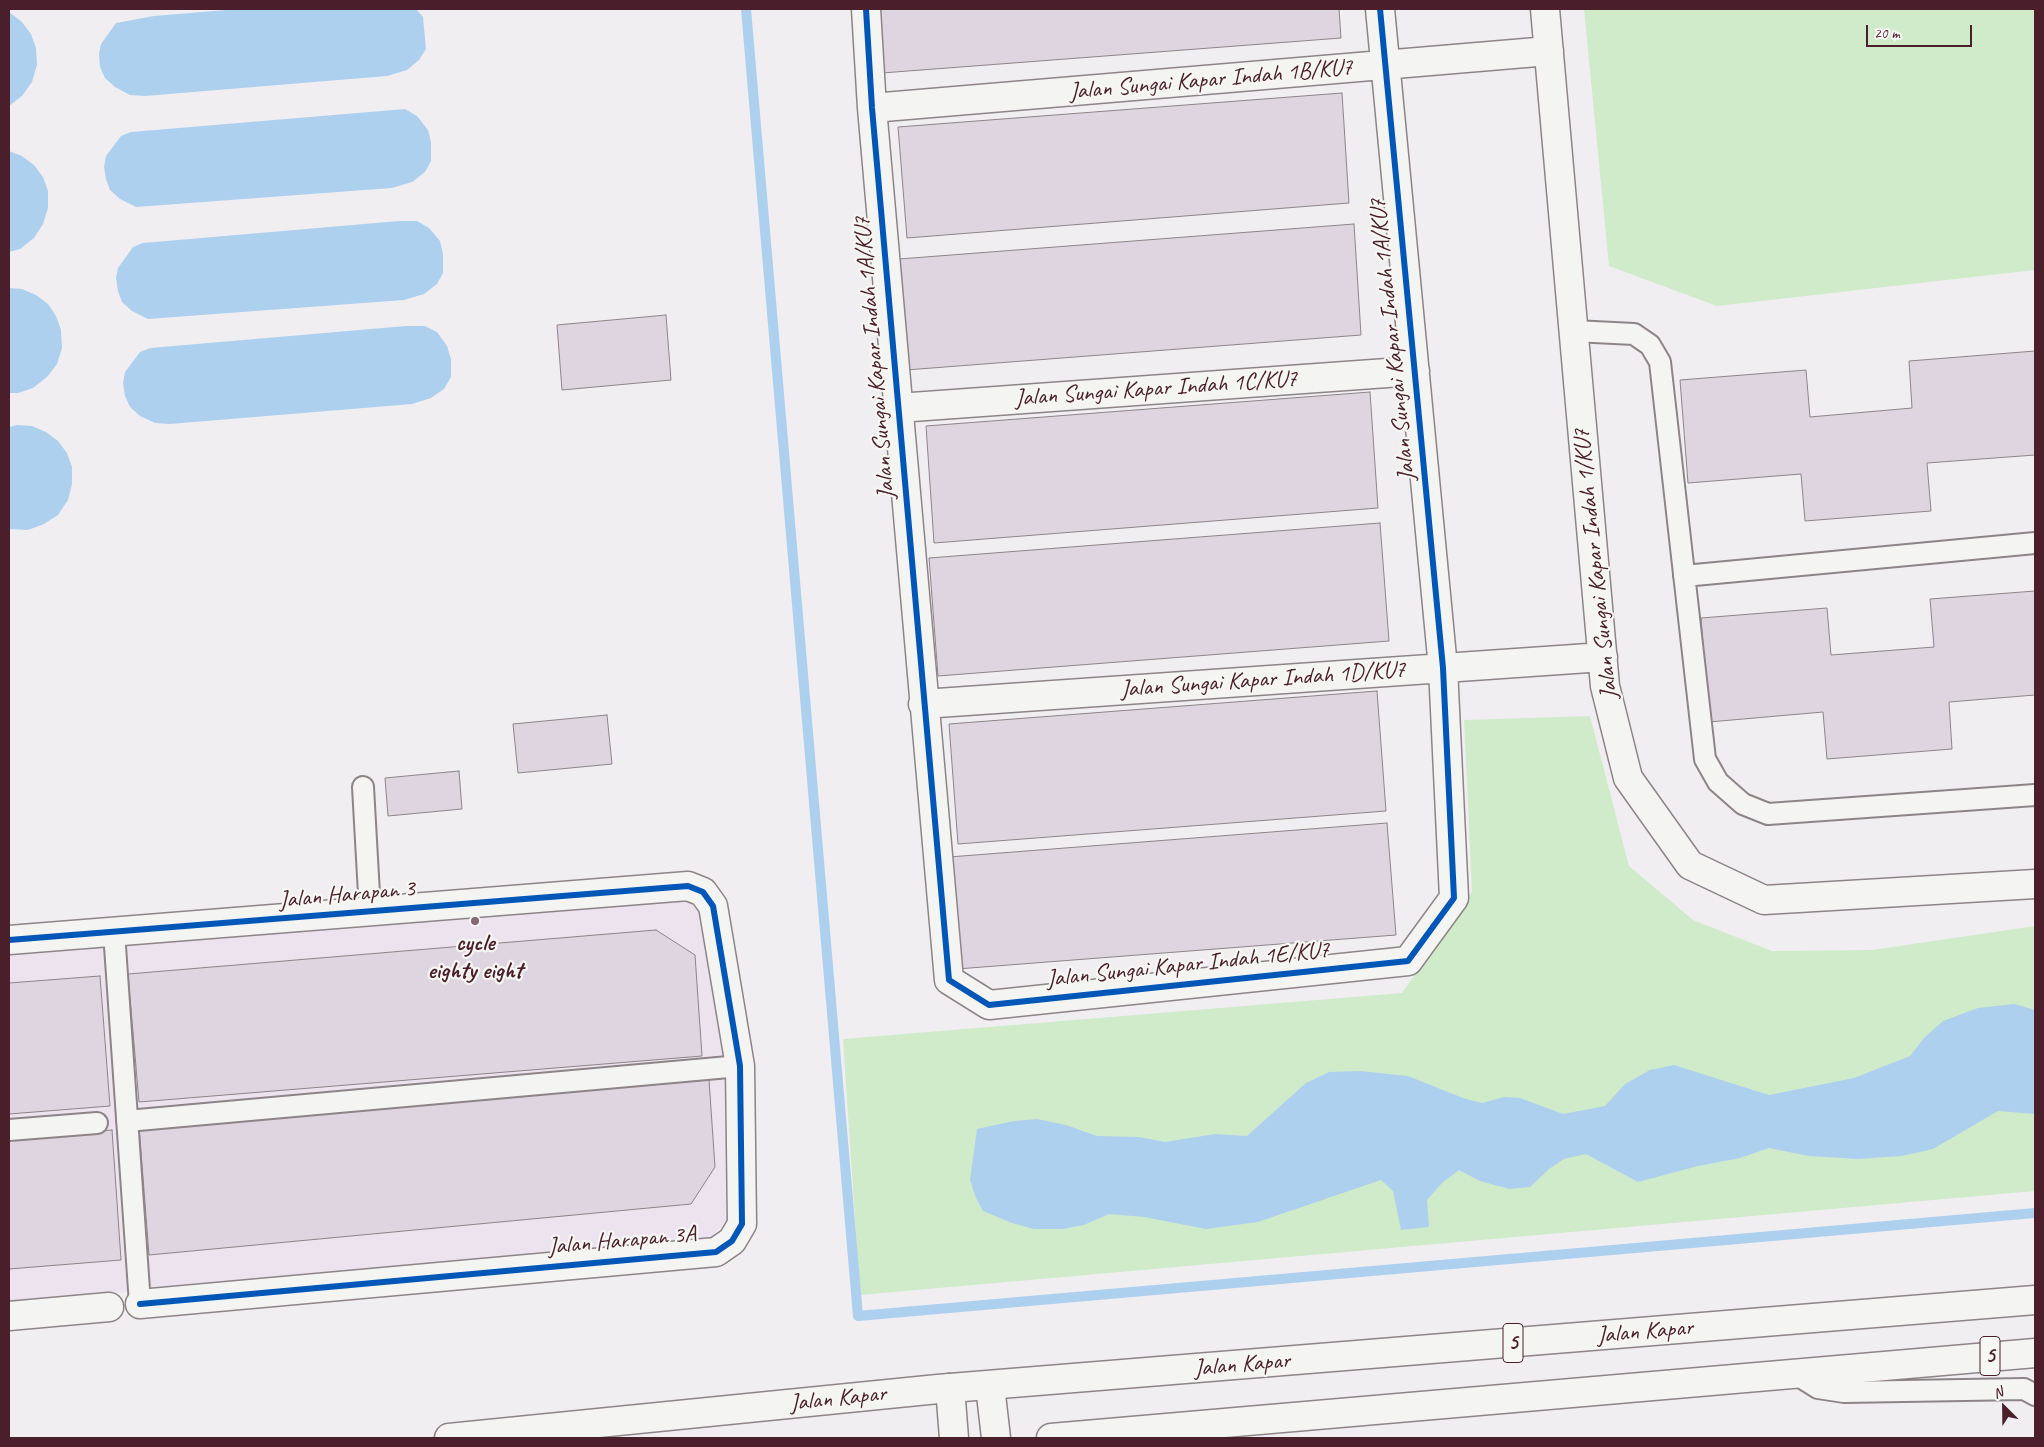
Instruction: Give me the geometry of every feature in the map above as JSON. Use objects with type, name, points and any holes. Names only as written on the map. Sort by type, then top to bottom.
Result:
[{"type":"main road","name":"Jalan Sungai Kapar Indah 1A/KU7","points":[[866,9],[872,108],[924,704]]},
{"type":"main road","name":"Jalan Sungai Kapar Indah 1A/KU7","points":[[1380,9],[1443,668]]},
{"type":"main road","name":"Jalan Sungai Kapar Indah 1/KU7","points":[[1545,9],[1605,686],[1628,778],[1690,865],[1764,900],[2035,884]]},
{"type":"main road","name":"Jalan Sungai Kapar Indah 1B/KU7","points":[[872,108],[1549,51]]},
{"type":"main road","name":"Jalan Sungai Kapar Indah 1C/KU7","points":[[898,408],[1415,371]]},
{"type":"main road","name":"Jalan Sungai Kapar Indah 1D/KU7","points":[[924,704],[1603,657]]},
{"type":"main road","name":"Jalan Sungai Kapar Indah 1E/KU7","points":[[924,704],[949,980],[989,1005],[1408,961],[1454,898],[1443,668]]},
{"type":"main road","name":"Jalan Harapan 3","points":[[9,940],[688,886]]},
{"type":"main road","name":"Jalan Harapan 3A","points":[[140,1304],[716,1252],[732,1241],[742,1224],[740,1066],[714,906],[703,892],[688,886]]},
{"type":"main road","name":"Jalan Kapar","points":[[449,1438],[950,1388],[2035,1300]]},
{"type":"main road","points":[[9,1316],[109,1307]]},
{"type":"main road","name":"5","points":[[1051,1438],[1215,1422],[2035,1352]]},
{"type":"main road","points":[[990,1386],[996,1438]]},
{"type":"main road","points":[[950,1388],[954,1438]]},
{"type":"main road","points":[[1174,1438],[1215,1422]]},
{"type":"lane","points":[[1574,331],[1634,334],[1650,345],[1660,362],[1705,759],[1718,782],[1743,804],[1768,814],[2035,795]]},
{"type":"lane","points":[[1684,576],[2035,543]]},
{"type":"lane","points":[[363,787],[370,912]]},
{"type":"lane","points":[[114,932],[140,1304]]},
{"type":"lane","points":[[127,1122],[740,1066]]},
{"type":"lane","points":[[9,1130],[97,1123]]},
{"type":"lane","points":[[1794,1373],[1818,1388],[1844,1392],[2024,1389],[2035,1395]]},
{"type":"shaded area","points":[[691,899],[704,912],[729,1086],[728,1218],[712,1237],[9,1303],[9,953]]},
{"type":"green space","points":[[1584,9],[2035,9],[2035,270],[1717,306],[1609,266]]},
{"type":"green space","points":[[1590,716],[1629,866],[1693,920],[1772,951],[1872,950],[2035,926],[2035,1191],[860,1295],[843,1039],[1402,993],[1472,891],[1464,720]]},
{"type":"water","points":[[238,9],[416,9],[423,17],[426,49],[419,60],[407,70],[387,76],[145,96],[130,95],[115,87],[105,78],[100,67],[99,54],[101,44],[116,23],[154,16]]},
{"type":"water","points":[[9,12],[22,22],[31,34],[36,48],[37,65],[32,82],[22,96],[9,106]]},
{"type":"water","points":[[405,109],[417,116],[428,130],[431,142],[431,161],[425,172],[412,182],[392,188],[136,207],[120,199],[110,190],[106,179],[104,167],[106,156],[121,136],[131,132]]},
{"type":"water","points":[[9,151],[22,156],[34,165],[43,177],[48,191],[48,208],[43,224],[34,238],[20,249],[9,252]]},
{"type":"water","points":[[417,221],[429,228],[440,241],[443,254],[443,273],[437,284],[424,294],[404,300],[148,319],[132,311],[122,302],[118,291],[116,278],[118,268],[133,247],[143,243]]},
{"type":"water","points":[[9,288],[22,289],[36,295],[48,304],[56,316],[61,330],[62,348],[57,364],[47,377],[33,388],[18,393],[9,393]]},
{"type":"water","points":[[406,326],[425,326],[437,332],[447,346],[451,359],[451,377],[444,389],[431,398],[412,404],[170,424],[155,423],[140,416],[130,407],[125,396],[123,383],[125,372],[140,352],[150,348]]},
{"type":"water","points":[[17,425],[32,426],[46,432],[58,441],[67,453],[72,467],[72,484],[68,500],[58,515],[44,524],[28,530],[9,529],[9,427]]},
{"type":"water","points":[[2014,1004],[2035,1010],[2035,1114],[1998,1111],[1933,1149],[1902,1156],[1858,1159],[1809,1156],[1769,1148],[1740,1158],[1698,1166],[1638,1182],[1586,1154],[1564,1159],[1549,1169],[1530,1187],[1509,1189],[1480,1181],[1459,1170],[1442,1183],[1427,1200],[1429,1227],[1401,1230],[1393,1191],[1381,1180],[1258,1222],[1206,1229],[1144,1217],[1109,1214],[1084,1225],[1063,1229],[1034,1229],[1012,1223],[983,1211],[970,1180],[977,1129],[1014,1121],[1037,1119],[1066,1125],[1097,1136],[1139,1137],[1165,1142],[1215,1134],[1247,1136],[1306,1083],[1329,1072],[1360,1071],[1408,1076],[1463,1098],[1482,1103],[1504,1097],[1520,1098],[1563,1114],[1605,1106],[1625,1084],[1650,1070],[1674,1065],[1769,1095],[1854,1078],[1910,1056],[1924,1038],[1943,1021],[1978,1008]]},
{"type":"building","points":[[877,9],[1339,9],[1341,38],[882,73]]},
{"type":"building","points":[[1342,93],[1349,203],[907,238],[898,127]]},
{"type":"building","points":[[1354,224],[1361,335],[906,370],[899,259]]},
{"type":"building","points":[[666,315],[671,380],[562,390],[557,325]]},
{"type":"building","points":[[2035,351],[2035,455],[1927,463],[1931,511],[1805,521],[1801,474],[1688,483],[1680,380],[1806,370],[1810,417],[1912,408],[1909,361]]},
{"type":"building","points":[[1370,392],[1378,508],[934,543],[926,426]]},
{"type":"building","points":[[1380,523],[1389,641],[938,676],[929,558]]},
{"type":"building","points":[[2035,591],[2035,695],[1949,702],[1952,749],[1827,759],[1823,712],[1709,722],[1701,618],[1827,608],[1831,655],[1934,647],[1930,599]]},
{"type":"building","points":[[1377,691],[1386,811],[958,844],[949,724]]},
{"type":"building","points":[[607,715],[612,764],[518,773],[513,724]]},
{"type":"building","points":[[459,771],[462,809],[388,816],[385,778]]},
{"type":"building","points":[[1387,823],[1396,935],[957,969],[949,857]]},
{"type":"building","points":[[656,930],[695,955],[702,1056],[139,1102],[128,974]]},
{"type":"building","points":[[100,976],[110,1106],[9,1114],[9,983]]},
{"type":"building","points":[[709,1080],[715,1167],[691,1204],[149,1255],[139,1126]]},
{"type":"building","points":[[112,1130],[121,1260],[9,1269],[9,1138]]},
{"type":"waterway","points":[[746,9],[858,1316],[2035,1213]]},
{"type":"cycle path","points":[[866,9],[872,108],[949,980],[989,1005],[1408,961],[1454,898],[1443,668],[1380,9]]},
{"type":"cycle path","points":[[9,940],[688,886],[703,892],[713,906],[740,1066],[742,1224],[732,1241],[716,1252],[140,1304]]},
{"type":"place","name":"cycle eighty eight","points":[[475,921]]}]
